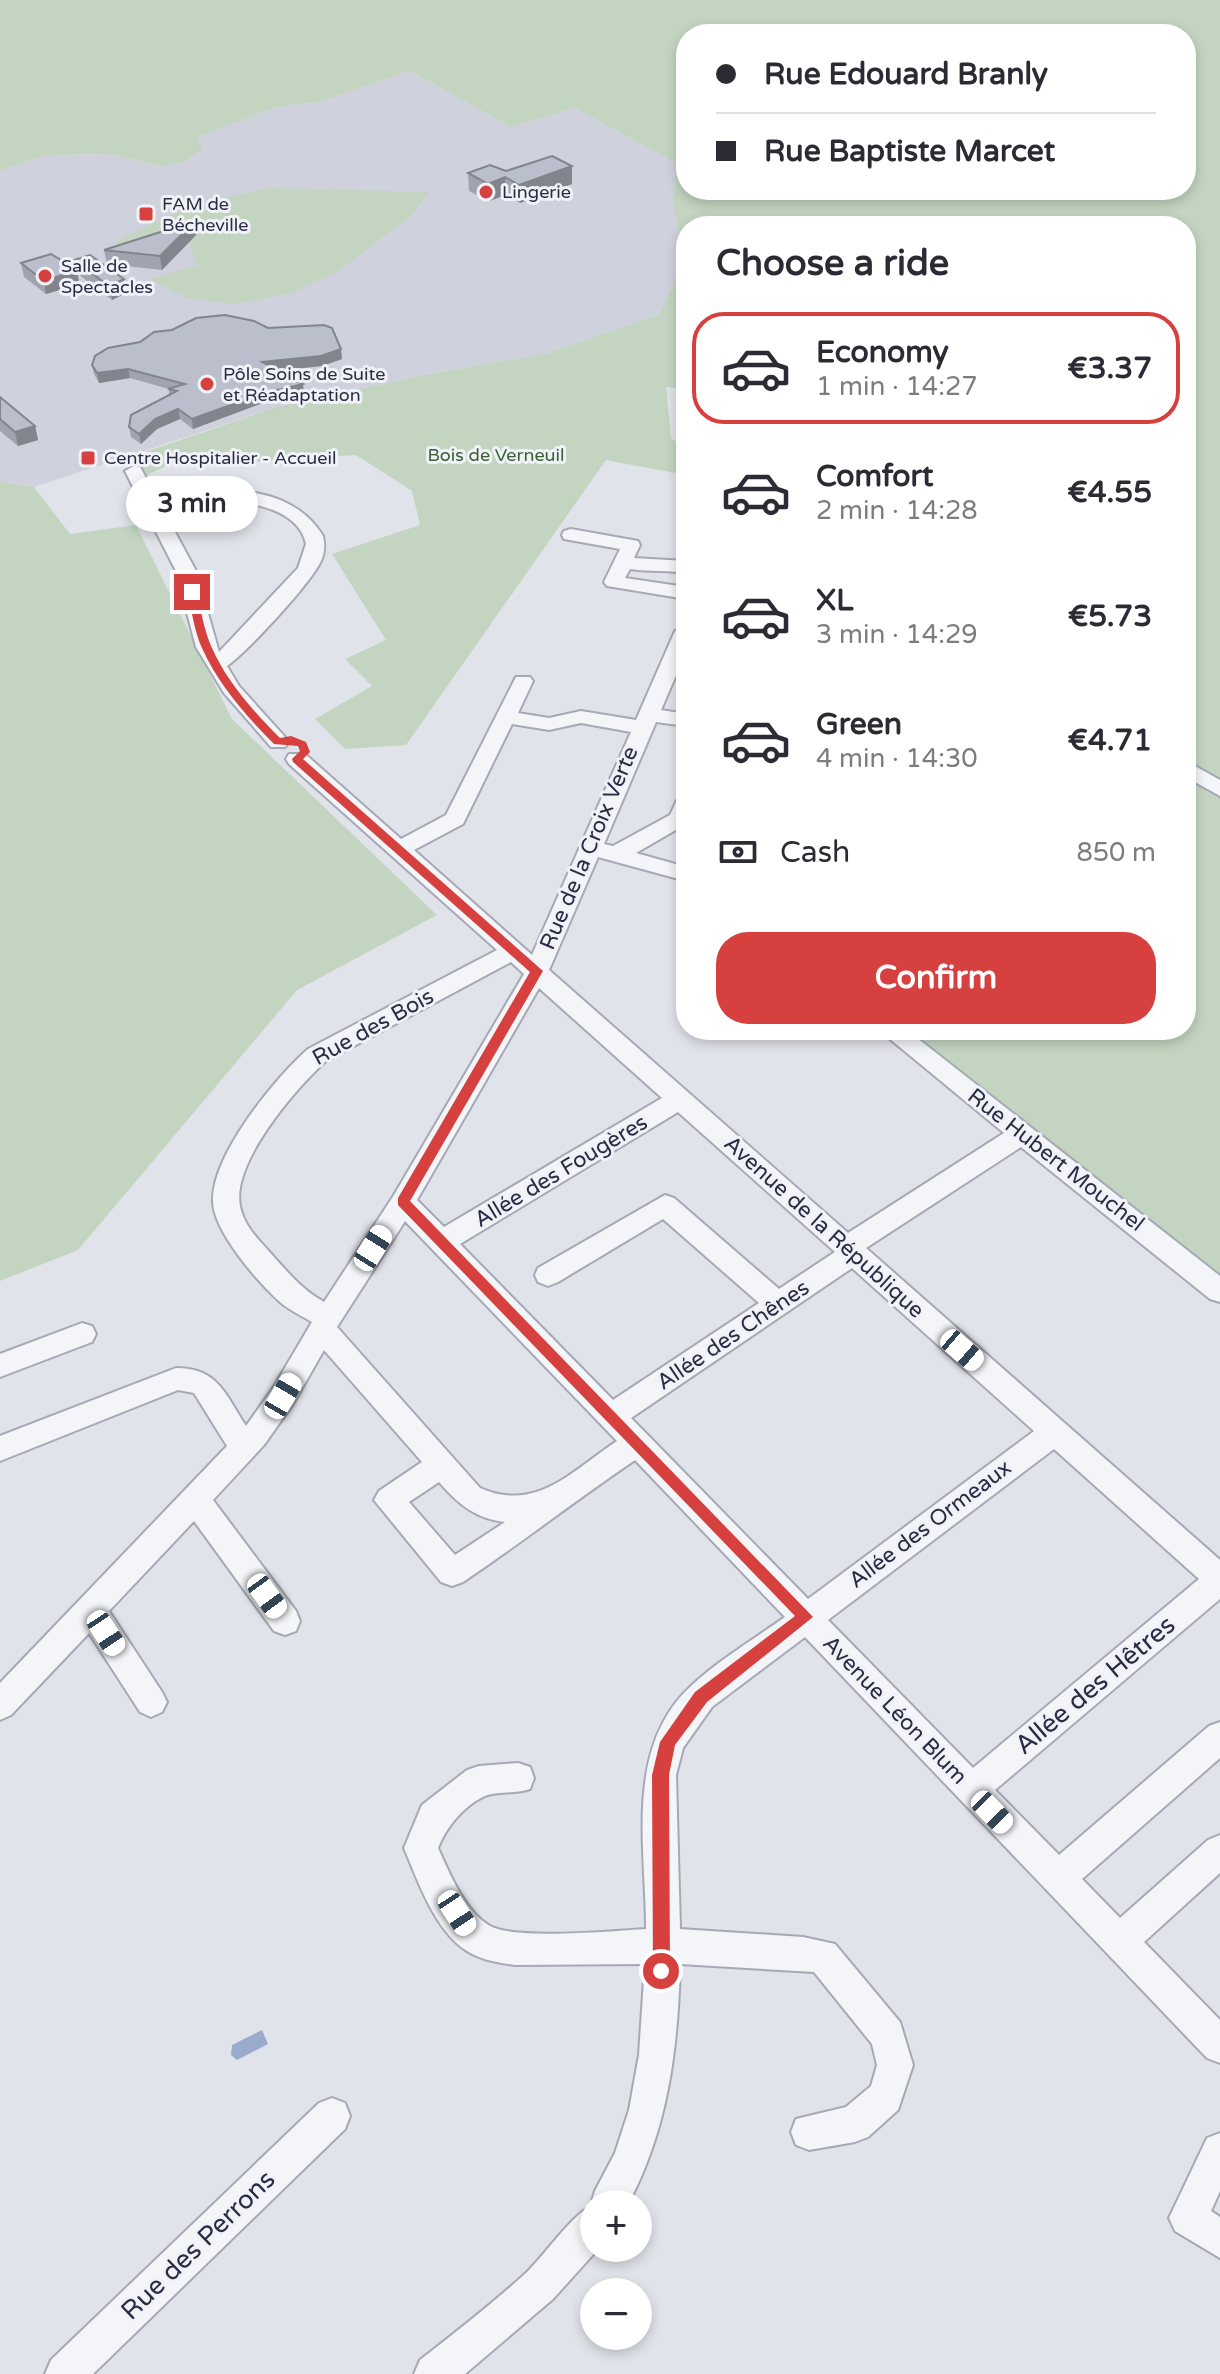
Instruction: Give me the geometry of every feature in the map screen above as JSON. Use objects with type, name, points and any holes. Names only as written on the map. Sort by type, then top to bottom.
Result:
[{"type":"street","points":[[127,474],[150,502],[186,571],[206,647],[216,664],[250,634],[311,563],[316,547],[313,533],[280,507],[247,497],[193,495],[150,502]]},
{"type":"street","points":[[571,535],[631,545],[614,582],[676,591]]},
{"type":"street","points":[[623,562],[660,568],[662,564],[676,566]]},
{"type":"street","name":"Rue de la Croix Verte","points":[[0,1705],[244,1447],[283,1396],[325,1323],[403,1202],[537,971],[676,651]]},
{"type":"street","name":"Avenue de la République","points":[[216,664],[245,706],[278,742],[270,749],[272,757],[284,761],[297,759],[1220,1579]]},
{"type":"street","points":[[399,849],[455,819],[523,681]]},
{"type":"street","points":[[507,717],[549,724],[581,717],[676,720]]},
{"type":"street","points":[[1196,774],[1220,789]]},
{"type":"street","points":[[616,854],[676,821]]},
{"type":"street","points":[[590,847],[676,871]]},
{"type":"street","name":"Rue des Bois","points":[[513,951],[317,1055],[292,1077],[236,1159],[228,1178],[226,1204],[235,1230],[291,1296],[325,1323],[470,1497],[494,1508],[518,1510],[544,1506]]},
{"type":"street","name":"Rue Hubert Mouchel","points":[[904,1040],[1220,1291]]},
{"type":"street","name":"Allée des Fougères","points":[[441,1242],[680,1099]]},
{"type":"street","name":"Allée des Chênes","points":[[611,1417],[1022,1134]]},
{"type":"street","name":"Avenue Léon Blum","points":[[403,1202],[1220,2045]]},
{"type":"street","points":[[548,1275],[665,1205],[778,1304]]},
{"type":"street","points":[[0,1366],[82,1334]]},
{"type":"street","points":[[0,1449],[176,1379],[193,1379],[204,1385],[244,1447]]},
{"type":"street","name":"Allée des Ormeaux","points":[[614,2190],[644,2125],[659,2047],[662,1946],[660,1775],[668,1742],[701,1697],[1055,1432]]},
{"type":"street","points":[[441,1465],[389,1500],[452,1573],[637,1443]]},
{"type":"street","points":[[195,1499],[285,1621]]},
{"type":"street","name":"Allée des Hêtres","points":[[971,1790],[1220,1579]]},
{"type":"street","points":[[91,1610],[151,1702]]},
{"type":"street","points":[[1057,1879],[1220,1737]]},
{"type":"street","points":[[518,1778],[479,1781],[434,1816],[421,1848],[430,1871],[471,1933],[484,1943],[533,1949],[662,1946],[775,1950],[823,1956],[887,2035],[895,2065],[885,2097],[855,2124],[809,2132]]},
{"type":"street","points":[[1119,1942],[1220,1851]]},
{"type":"street","name":"Rue des Perrons","points":[[65,2374],[332,2116]]},
{"type":"street","points":[[1220,2151],[1188,2218],[1220,2239]]},
{"type":"street","points":[[434,2374],[537,2289],[580,2244]]},
{"type":"shaded area","points":[[410,71],[511,127],[575,108],[676,163],[672,199],[676,218],[676,280],[658,315],[544,354],[434,373],[280,406],[34,487],[0,482],[0,171],[46,155],[110,154],[161,166],[196,137],[274,108],[323,101]]},
{"type":"green space","name":"Bois de Verneuil","points":[[0,0],[1220,0],[1220,1283],[923,1040],[1196,1040],[1196,216],[676,218],[672,199],[676,180],[676,200],[1196,200],[1196,24],[676,24],[676,163],[575,108],[511,127],[410,71],[323,101],[274,108],[197,137],[203,148],[184,162],[161,166],[110,154],[46,155],[0,171]]},
{"type":"green space","points":[[273,188],[429,192],[413,214],[340,270],[293,293],[234,304],[187,298],[150,279],[197,265],[188,239],[113,244],[190,208]]},
{"type":"green space","name":"Bois de Verneuil","points":[[676,280],[676,388],[666,387],[671,438],[676,442],[676,473],[606,460],[406,745],[345,749],[315,719],[372,686],[345,659],[386,640],[332,554],[420,525],[412,491],[356,455],[252,462],[181,459],[147,475],[121,460],[280,406],[434,373],[544,354],[658,315]]},
{"type":"green space","points":[[0,482],[34,487],[70,534],[136,525],[232,719],[437,915],[297,990],[78,1250],[0,1281]]},
{"type":"water","points":[[262,2030],[268,2044],[237,2060],[231,2055],[232,2045]]},
{"type":"building","points":[[552,156],[572,166],[519,185],[505,177],[488,184],[468,173],[490,165],[506,171]]},
{"type":"building","points":[[195,221],[160,256],[104,250]]},
{"type":"building","points":[[51,254],[77,270],[44,281],[21,263]]},
{"type":"building","points":[[90,255],[124,279],[109,286],[74,260]]},
{"type":"building","name":"Pôle Soins de Suite et Réadaptation","points":[[225,315],[254,321],[268,328],[324,325],[332,328],[341,349],[321,356],[262,362],[303,384],[261,394],[192,419],[178,409],[155,419],[139,434],[129,427],[131,415],[177,391],[168,389],[185,384],[128,369],[97,373],[92,365],[95,356],[108,348],[140,342],[154,332],[172,330],[196,318]]},
{"type":"building","points":[[0,397],[35,426],[15,432],[0,419]]},
{"type":"place","name":"Lingerie","points":[[486,192]]},
{"type":"place","name":"FAM de Bécheville","points":[[146,214]]},
{"type":"place","name":"Salle de Spectacles","points":[[45,276]]},
{"type":"place","name":"Pôle Soins de Suite et Réadaptation","points":[[207,384]]},
{"type":"place","name":"Centre Hospitalier - Accueil","points":[[88,458]]},
{"type":"route","points":[[192,592],[206,647],[231,689],[258,722],[278,742],[291,740],[303,744],[305,752],[297,759],[537,971],[403,1202],[806,1617],[701,1697],[668,1742],[660,1775],[661,1971]]}]
